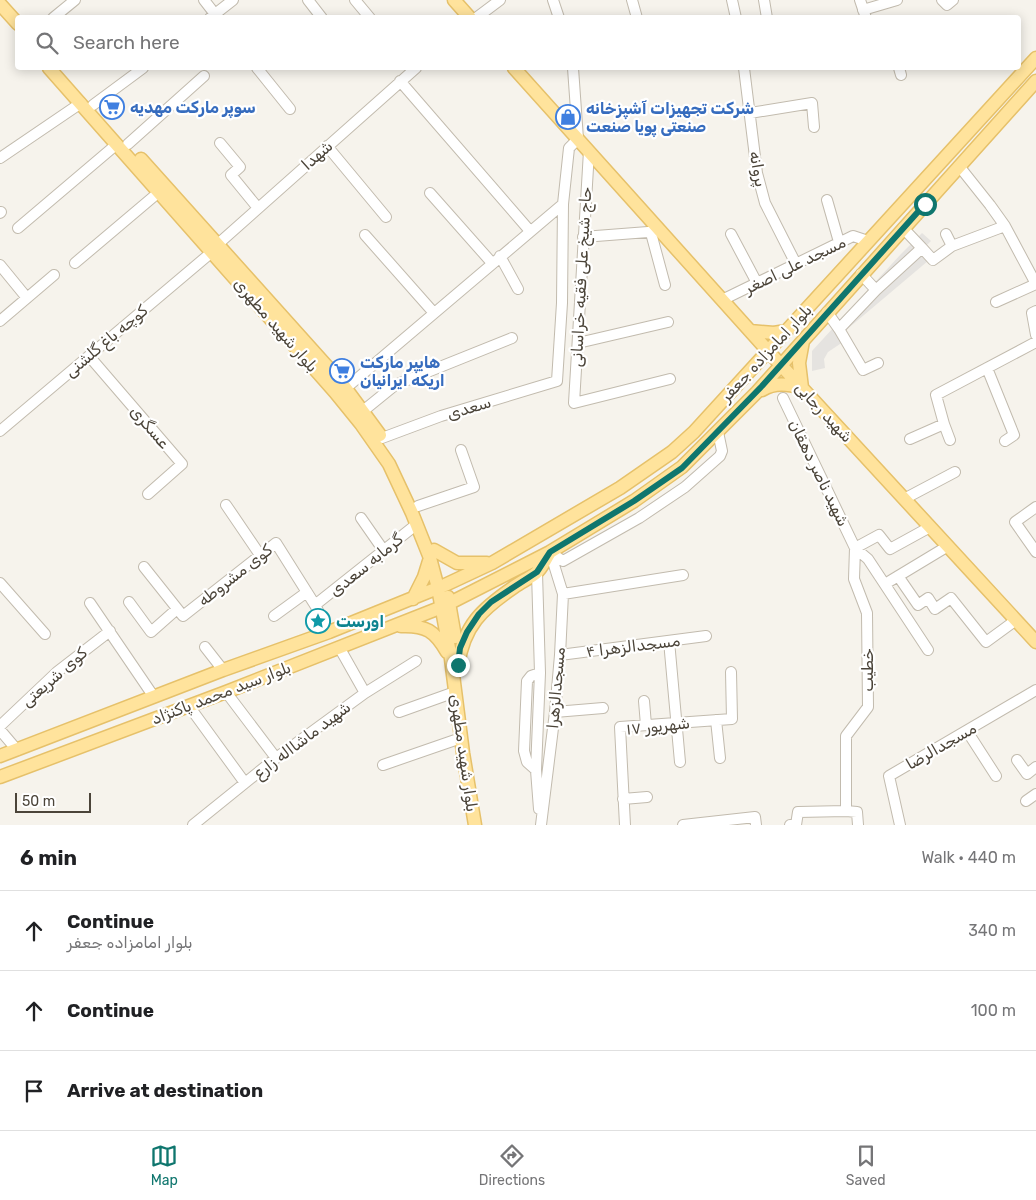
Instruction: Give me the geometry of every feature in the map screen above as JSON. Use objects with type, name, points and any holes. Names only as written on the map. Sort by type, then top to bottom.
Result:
[{"type":"main road","points":[[454,0],[467,15]]},
{"type":"main road","points":[[0,4],[15,21]]},
{"type":"main road","name":"بلوار امامزاده جعفر","points":[[1021,69],[1036,58]]},
{"type":"main road","name":"بلوار شهید مطهری","points":[[51,70],[87,104],[215,248],[346,388],[391,451],[418,506],[442,587],[481,825]]},
{"type":"main road","name":"بلوار شهید مطهری","points":[[62,70],[87,104]]},
{"type":"main road","name":"شهید رجایی","points":[[516,70],[589,151],[656,232],[722,300],[1036,642]]},
{"type":"main road","name":"بلوار امامزاده جعفر","points":[[442,587],[492,562],[620,488],[672,452],[694,432],[768,351],[1020,70]]},
{"type":"main road","name":"بلوار امامزاده جعفر","points":[[445,605],[550,552],[634,501],[674,473],[718,432],[782,366],[827,312],[1036,81]]},
{"type":"main road","name":"بلوار شهید مطهری","points":[[123,144],[159,192],[215,248],[366,430],[389,464],[432,554]]},
{"type":"main road","points":[[799,316],[797,323],[801,329],[813,328]]},
{"type":"main road","points":[[754,366],[755,342],[750,331],[774,333],[786,331]]},
{"type":"main road","points":[[757,392],[779,384],[791,384],[802,388],[799,363],[804,338]]},
{"type":"main road","points":[[454,662],[467,632],[479,614],[491,602],[537,572],[550,552]]},
{"type":"main road","points":[[413,598],[424,577],[432,554],[457,563],[492,562]]},
{"type":"main road","name":"بلوار سید محمد پاکنژاد","points":[[0,756],[223,670],[329,632],[442,587]]},
{"type":"main road","name":"بلوار سید محمد پاکنژاد","points":[[0,776],[226,692],[445,605]]},
{"type":"main road","points":[[396,626],[414,626],[430,631],[441,642],[454,662]]},
{"type":"main road","name":"بلوار شهید مطهری","points":[[454,662],[455,692],[475,825]]},
{"type":"main road","points":[[195,681],[204,700]]},
{"type":"street","points":[[57,15],[75,0]]},
{"type":"street","points":[[204,0],[213,15]]},
{"type":"street","points":[[215,15],[233,0]]},
{"type":"street","points":[[308,0],[320,15]]},
{"type":"street","points":[[355,0],[368,15]]},
{"type":"street","points":[[480,15],[500,0]]},
{"type":"street","points":[[553,0],[558,15]]},
{"type":"street","points":[[632,0],[636,15]]},
{"type":"street","points":[[732,0],[735,15]]},
{"type":"street","points":[[764,0],[766,15]]},
{"type":"street","points":[[863,9],[896,0]]},
{"type":"street","points":[[942,0],[947,6],[953,0]]},
{"type":"street","points":[[0,158],[141,70]]},
{"type":"street","points":[[259,70],[290,109]]},
{"type":"street","name":"شهدا","points":[[215,248],[414,70]]},
{"type":"street","points":[[573,70],[578,139]]},
{"type":"street","name":"پروانه","points":[[744,70],[757,173],[765,203],[796,264]]},
{"type":"street","points":[[18,228],[204,76]]},
{"type":"street","points":[[400,81],[530,231]]},
{"type":"street","points":[[750,112],[812,103],[814,127]]},
{"type":"street","name":"حاج شیخ علی فقیه خراسانی","points":[[557,381],[562,303],[563,204],[569,148],[578,139]]},
{"type":"street","points":[[220,143],[240,167],[231,175],[258,208]]},
{"type":"street","points":[[327,146],[386,217]]},
{"type":"street","name":"حاج شیخ علی فقیه خراسانی","points":[[589,151],[574,403],[670,379]]},
{"type":"street","points":[[959,166],[1005,226],[1036,284],[996,302]]},
{"type":"street","points":[[75,263],[159,192]]},
{"type":"street","points":[[430,193],[496,260],[518,289]]},
{"type":"street","points":[[827,200],[840,242]]},
{"type":"street","points":[[346,388],[563,204]]},
{"type":"street","points":[[903,228],[933,260],[952,246],[1005,226]]},
{"type":"street","points":[[583,238],[656,232],[665,285]]},
{"type":"street","points":[[731,234],[757,283]]},
{"type":"street","points":[[946,234],[952,246]]},
{"type":"street","points":[[365,235],[434,313]]},
{"type":"street","name":"مسجد علی اصغر","points":[[722,300],[853,236],[868,241]]},
{"type":"street","name":"کوچه باغ گلشنی","points":[[0,431],[215,248]]},
{"type":"street","points":[[839,329],[876,290],[922,248]]},
{"type":"street","points":[[0,266],[27,298]]},
{"type":"street","points":[[861,274],[876,290]]},
{"type":"street","points":[[0,321],[54,276]]},
{"type":"street","points":[[1036,311],[1032,313],[1036,335]]},
{"type":"street","points":[[827,312],[863,370],[878,363]]},
{"type":"street","points":[[578,343],[668,322]]},
{"type":"street","points":[[363,411],[395,385],[512,338]]},
{"type":"street","points":[[950,440],[936,395],[1036,342]]},
{"type":"street","name":"عسگری","points":[[89,356],[182,464],[148,494]]},
{"type":"street","points":[[986,368],[1014,435],[1005,441]]},
{"type":"street","name":"سعدی","points":[[382,438],[441,416],[557,381]]},
{"type":"street","name":"شهید ناصر دهقان","points":[[782,398],[855,548]]},
{"type":"street","points":[[910,439],[944,424]]},
{"type":"street","points":[[550,552],[563,561],[639,518],[685,486],[720,456],[722,451],[718,432]]},
{"type":"street","points":[[418,506],[474,487],[461,450]]},
{"type":"street","points":[[904,499],[955,472]]},
{"type":"street","points":[[226,505],[260,555]]},
{"type":"street","points":[[1036,507],[1015,522],[1036,552]]},
{"type":"street","points":[[361,518],[384,551]]},
{"type":"street","name":"گرمابه سعدی","points":[[315,605],[417,524]]},
{"type":"street","points":[[928,650],[868,559],[855,548],[879,535],[890,549],[930,527]]},
{"type":"street","name":"کوی مشروطه","points":[[130,602],[151,632],[276,543],[315,605],[329,632]]},
{"type":"street","points":[[885,584],[948,546]]},
{"type":"street","name":"خطیب","points":[[846,811],[846,736],[868,707],[867,613],[854,579],[855,548]]},
{"type":"street","name":"مسجدالزهرا","points":[[541,825],[555,712],[563,594],[550,552]]},
{"type":"street","points":[[144,567],[180,613]]},
{"type":"street","points":[[537,572],[540,673],[536,770],[541,825]]},
{"type":"street","points":[[563,594],[683,575]]},
{"type":"street","points":[[898,576],[918,605],[928,598],[935,609],[951,598],[986,642],[1016,620]]},
{"type":"street","points":[[0,583],[45,634]]},
{"type":"street","points":[[274,616],[307,592]]},
{"type":"street","points":[[90,603],[154,697]]},
{"type":"street","name":"کوی شریعتی","points":[[0,726],[57,672],[110,631]]},
{"type":"street","name":"مسجدالزهرا ۴","points":[[560,655],[706,636]]},
{"type":"street","points":[[669,641],[678,723],[680,762]]},
{"type":"street","points":[[204,647],[223,670]]},
{"type":"street","points":[[339,647],[365,693]]},
{"type":"street","name":"شهید ماشااله زارع","points":[[193,825],[276,758],[365,693],[416,661]]},
{"type":"street","name":"۱۷ شهریور","points":[[625,825],[620,727],[732,719],[731,672]]},
{"type":"street","name":"مسجدالرضا","points":[[900,825],[889,776],[1036,690]]},
{"type":"street","points":[[226,692],[276,758]]},
{"type":"street","points":[[399,712],[455,692]]},
{"type":"street","points":[[644,701],[646,725]]},
{"type":"street","points":[[189,706],[245,783]]},
{"type":"street","points":[[555,712],[603,708]]},
{"type":"street","points":[[716,720],[720,758]]},
{"type":"street","points":[[0,730],[16,750]]},
{"type":"street","points":[[967,731],[996,776]]},
{"type":"street","points":[[383,765],[461,738]]},
{"type":"street","points":[[1017,760],[1027,774],[1036,767]]},
{"type":"street","points":[[1026,801],[1036,794]]},
{"type":"street","points":[[623,799],[647,797]]},
{"type":"street","points":[[790,825],[796,825],[798,812],[846,811],[857,812],[858,825]]},
{"type":"street","points":[[683,825],[755,817],[756,825]]},
{"type":"shaded area","points":[[922,233],[931,241],[927,245],[935,255],[845,331],[849,338],[828,352],[824,359],[825,368],[812,371],[812,351]]},
{"type":"place","name":"سوپر مارکت مهدیه","points":[[112,107]]},
{"type":"place","name":"شرکت تجهیزات آشپزخانه صنعتی پویا صنعت","points":[[568,117]]},
{"type":"place","name":"هایپر مارکت اریکه ایرانیان","points":[[342,371]]},
{"type":"place","name":"اورست","points":[[318,621]]},
{"type":"route","points":[[458,665],[460,648],[467,632],[473,621],[491,602],[537,572],[550,552],[634,501],[682,468],[782,366],[804,338],[925,204]]}]
